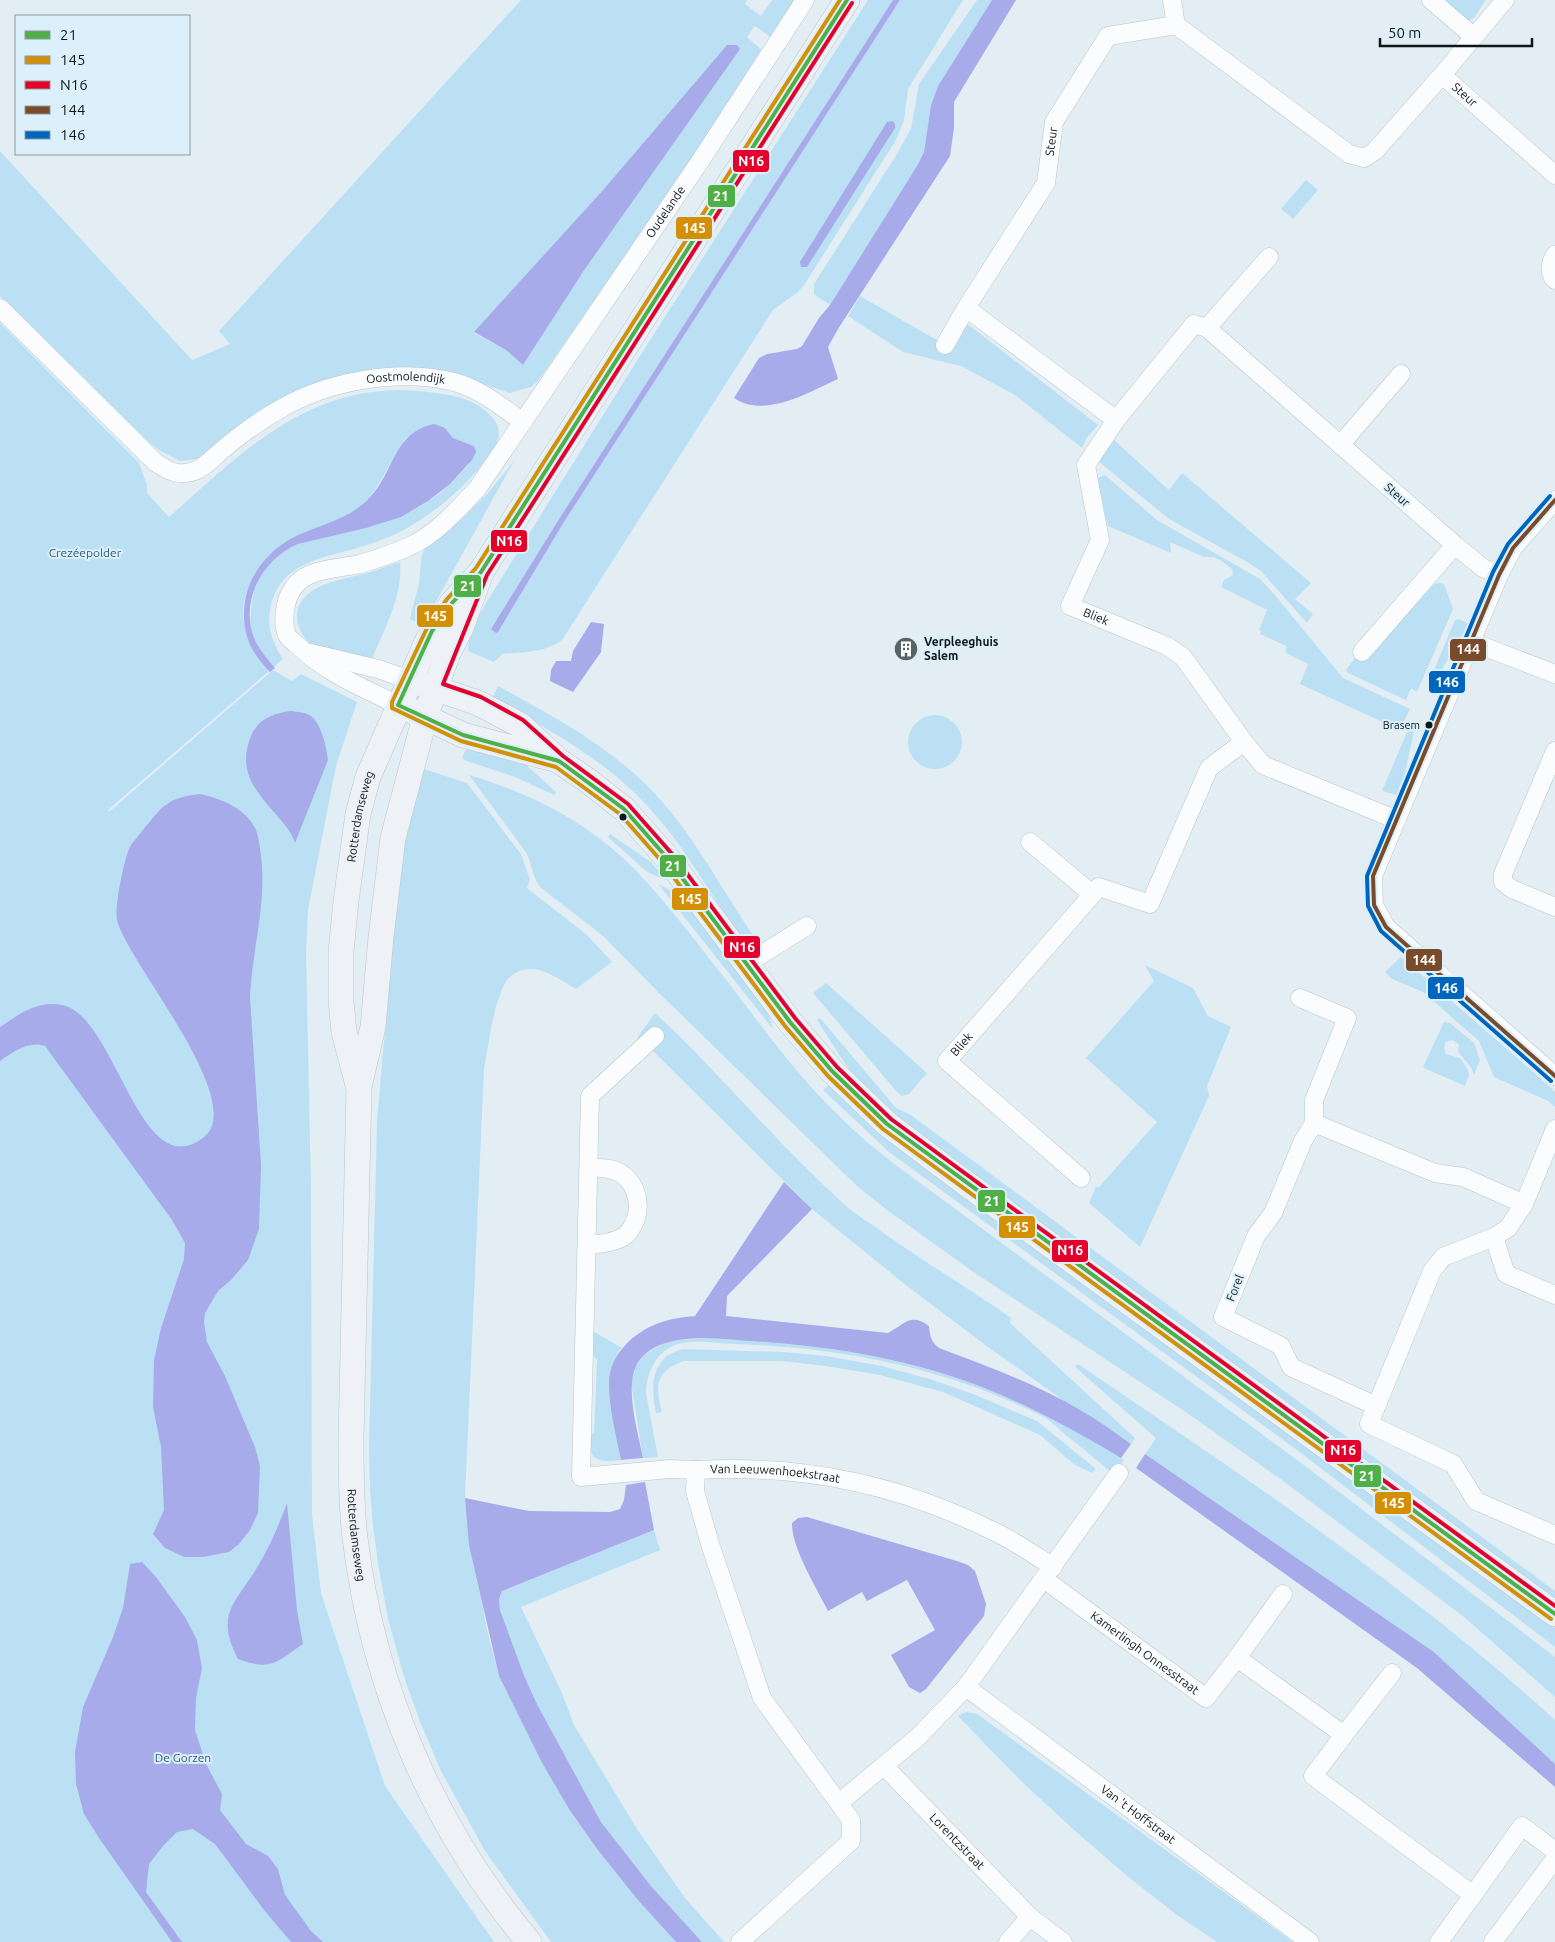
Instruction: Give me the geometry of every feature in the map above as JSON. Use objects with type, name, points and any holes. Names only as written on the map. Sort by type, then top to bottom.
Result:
[{"type":"main road","name":"Rotterdamseweg","points":[[529,1942],[481,1880],[451,1832],[422,1778],[390,1696],[366,1605],[355,1537],[351,1439],[359,1088],[373,1027],[381,937],[393,838],[425,717],[448,653],[482,572],[847,0]]},
{"type":"main road","name":"Rotterdamseweg","points":[[359,1088],[344,1032],[341,1000],[341,952],[358,814],[365,786],[398,705],[432,631],[452,603],[482,572]]},
{"type":"main road","points":[[410,680],[478,702],[520,725],[559,761],[587,780],[624,810],[668,859],[790,1022],[832,1071],[887,1124],[1555,1614]]},
{"type":"main road","points":[[398,705],[463,734],[559,761]]},
{"type":"street","name":"Oudelande","points":[[523,422],[701,160],[805,0]]},
{"type":"street","points":[[1172,0],[1176,26]]},
{"type":"street","points":[[1431,0],[1474,37]]},
{"type":"street","name":"Steur","points":[[945,345],[966,308],[1046,183],[1054,122],[1108,36],[1176,26],[1349,154],[1364,158],[1375,151],[1505,0]]},
{"type":"street","name":"Steur","points":[[1442,75],[1555,175]]},
{"type":"street","points":[[1555,256],[1550,267],[1552,277],[1555,280]]},
{"type":"street","points":[[966,308],[1116,420],[1194,324],[1207,328],[1269,257]]},
{"type":"street","name":"Oostmolendijk","points":[[0,308],[155,462],[166,470],[177,474],[199,469],[245,432],[278,410],[311,395],[342,385],[379,377],[419,376],[455,383],[485,396],[523,422]]},
{"type":"street","name":"Steur","points":[[1207,328],[1455,545],[1483,568],[1499,575]]},
{"type":"street","points":[[1340,445],[1401,374]]},
{"type":"street","name":"Bliek","points":[[1116,420],[1086,465],[1100,540],[1070,606],[1167,646],[1183,657],[1244,742],[1263,765],[1397,820]]},
{"type":"street","points":[[398,705],[344,678],[303,651],[287,636],[284,624],[287,601],[294,586],[306,577],[383,556],[412,545],[430,533],[453,514],[477,489],[523,422]]},
{"type":"street","points":[[1555,500],[1513,548],[1499,575],[1373,876],[1374,905],[1386,927],[1555,1076]]},
{"type":"street","points":[[1362,652],[1455,545]]},
{"type":"street","points":[[1472,642],[1555,674]]},
{"type":"street","points":[[303,651],[378,669],[410,680]]},
{"type":"street","points":[[1030,842],[1092,894],[1099,887],[1150,904],[1209,768],[1244,742]]},
{"type":"street","points":[[1555,751],[1503,874],[1504,882],[1512,888],[1555,907]]},
{"type":"street","name":"Bliek","points":[[1081,1178],[947,1061],[1092,894]]},
{"type":"street","points":[[746,964],[807,926]]},
{"type":"street","name":"Forel","points":[[1300,998],[1346,1018],[1314,1100],[1314,1123],[1303,1141],[1273,1213],[1256,1236],[1223,1317],[1281,1346],[1291,1367],[1376,1406]]},
{"type":"street","points":[[655,1036],[590,1096],[581,1477],[670,1469],[696,1470]]},
{"type":"street","points":[[1314,1123],[1435,1173],[1463,1177],[1524,1204]]},
{"type":"street","points":[[1555,1129],[1524,1204],[1508,1228],[1494,1237],[1443,1258],[1432,1271],[1369,1424],[1453,1464],[1476,1502],[1555,1535]]},
{"type":"street","points":[[587,1245],[606,1244],[626,1236],[636,1221],[639,1204],[634,1188],[623,1175],[607,1168],[589,1168]]},
{"type":"street","points":[[1494,1237],[1506,1274],[1555,1295]]},
{"type":"street","name":"Van Leeuwenhoekstraat","points":[[740,1942],[851,1841],[851,1820],[762,1698],[710,1544],[695,1491],[696,1470],[728,1468],[778,1469],[826,1475],[882,1487],[946,1510],[994,1532],[1048,1573]]},
{"type":"street","points":[[839,1803],[918,1737],[966,1687],[1119,1473]]},
{"type":"street","name":"Kamerlingh Onnesstraat","points":[[1048,1573],[1206,1698],[1283,1594]]},
{"type":"street","points":[[1237,1658],[1344,1735]]},
{"type":"street","points":[[1392,1673],[1313,1776],[1473,1895]]},
{"type":"street","name":"Van 't Hoffstraat","points":[[966,1687],[1310,1942]]},
{"type":"street","name":"Lorentzstraat","points":[[884,1766],[1030,1917],[1063,1942]]},
{"type":"street","points":[[1439,1942],[1522,1826],[1555,1851]]},
{"type":"street","points":[[1493,1942],[1555,1859]]},
{"type":"street","points":[[1008,1942],[1030,1917]]},
{"type":"green space","points":[[521,0],[747,0],[745,4],[761,16],[772,0],[796,0],[772,38],[755,26],[747,37],[763,51],[659,207],[538,381],[531,387],[510,393],[459,376],[413,369],[259,412],[227,434],[198,459],[180,461],[159,450],[149,442],[0,296],[0,151],[192,360],[230,344],[219,331]],"holes":[[[727,45],[739,49],[585,269],[523,365],[506,350],[474,333],[603,190]]]},
{"type":"green space","points":[[868,0],[893,0],[559,519],[491,629],[496,633],[498,632],[564,522],[900,0],[963,0],[908,89],[904,120],[896,140],[806,282],[798,292],[773,310],[562,640],[541,650],[502,654],[494,662],[468,651],[472,632],[486,603],[638,359]]},
{"type":"green space","points":[[977,0],[992,0],[938,86],[931,105],[924,152],[830,305],[814,294],[814,284],[911,129],[919,84]]},
{"type":"green space","points":[[1441,0],[1485,1],[1474,18],[1466,22]]},
{"type":"green space","points":[[1306,180],[1318,190],[1293,219],[1281,209]]},
{"type":"green space","points":[[860,296],[949,349],[965,322],[1098,425],[1086,439],[1082,448],[1015,395],[961,366],[903,352],[848,316]]},
{"type":"green space","name":"De Gorzen","points":[[0,323],[139,463],[147,485],[147,493],[169,517],[255,443],[285,423],[317,407],[350,396],[387,391],[428,392],[452,396],[467,400],[481,407],[497,424],[499,434],[497,443],[485,461],[453,495],[428,515],[388,537],[306,564],[293,571],[283,581],[275,594],[269,617],[276,648],[283,659],[274,667],[256,643],[250,623],[255,590],[264,571],[271,563],[279,555],[298,544],[382,523],[421,506],[439,493],[466,467],[471,461],[474,446],[453,438],[445,428],[406,438],[371,495],[354,512],[338,521],[282,545],[255,580],[246,595],[244,605],[243,615],[247,636],[262,663],[269,671],[108,810],[110,811],[273,670],[292,681],[301,674],[357,702],[336,766],[308,910],[306,952],[311,1187],[312,1515],[321,1593],[385,1786],[494,1942],[0,1942]]},
{"type":"green space","points":[[1114,440],[1169,490],[1182,473],[1311,583],[1295,599],[1313,614],[1307,623],[1261,571],[1169,519],[1098,461]]},
{"type":"green space","points":[[514,461],[423,625],[410,619],[425,547],[463,518],[488,493]]},
{"type":"green space","points":[[1105,475],[1157,520],[1260,579],[1343,678],[1410,709],[1400,730],[1300,684],[1308,664],[1286,653],[1286,646],[1260,634],[1261,631],[1259,630],[1267,610],[1221,587],[1224,580],[1233,575],[1232,569],[1220,560],[1213,557],[1204,557],[1170,542],[1171,553],[1108,526],[1097,478]]},
{"type":"green space","points":[[400,562],[399,587],[396,600],[371,661],[311,645],[301,631],[297,619],[300,604],[306,596],[324,584],[371,572]]},
{"type":"green space","points":[[1434,584],[1444,584],[1453,609],[1417,692],[1411,688],[1406,700],[1348,673],[1346,670],[1357,655],[1371,654]]},
{"type":"green space","points":[[1459,619],[1469,624],[1436,679],[1431,677],[1455,620]]},
{"type":"green space","points":[[498,686],[587,737],[636,775],[654,792],[686,831],[755,938],[742,935],[734,928],[679,844],[658,818],[622,781],[559,736],[492,699]]},
{"type":"green space","points":[[935,715],[945,717],[954,723],[960,732],[962,742],[960,752],[954,761],[945,767],[935,769],[925,767],[916,761],[910,752],[908,742],[910,732],[916,723],[925,717]]},
{"type":"green space","points":[[1407,732],[1414,732],[1403,781],[1397,795],[1382,791]]},
{"type":"green space","points":[[469,744],[522,761],[556,792],[554,795],[515,777],[464,760],[462,757]]},
{"type":"green space","points":[[424,769],[467,783],[521,854],[530,880],[527,888],[587,935],[612,962],[576,989],[542,971],[534,969],[521,971],[510,977],[505,984],[496,1007],[484,1069],[465,1498],[486,1626],[499,1676],[542,1763],[569,1809],[597,1849],[637,1899],[676,1942],[551,1942],[485,1851],[441,1771],[405,1680],[388,1619],[373,1526],[369,1447],[377,1122],[397,892],[408,817]]},
{"type":"green space","points":[[469,775],[531,798],[551,808],[571,819],[607,844],[638,872],[688,931],[792,1065],[859,1135],[897,1166],[1308,1468],[1555,1657],[1555,1697],[1464,1617],[1279,1478],[1187,1413],[972,1271],[857,1186],[602,935],[541,888],[534,876],[527,854]]},
{"type":"green space","points":[[610,834],[651,862],[666,880],[647,872],[608,837]]},
{"type":"green space","points":[[659,885],[668,890],[686,909],[691,911],[767,1009],[773,1029]]},
{"type":"green space","points":[[1401,957],[1547,1084],[1555,1092],[1555,1107],[1548,1101],[1494,1077],[1479,1041],[1423,992],[1392,979],[1385,972]]},
{"type":"green space","points":[[1145,965],[1193,988],[1208,1016],[1231,1027],[1207,1086],[1209,1096],[1140,1247],[1089,1203],[1096,1186],[1098,1188],[1157,1122],[1086,1058],[1154,981]]},
{"type":"green space","points":[[826,983],[927,1073],[909,1094],[902,1096],[897,1092],[813,993]]},
{"type":"green space","points":[[655,1013],[703,1060],[796,1158],[845,1205],[901,1245],[1011,1318],[1010,1323],[1135,1438],[1131,1444],[1067,1403],[988,1347],[907,1286],[812,1209],[650,1048],[637,1038]]},
{"type":"green space","points":[[820,1018],[896,1108],[911,1115],[1555,1591],[1555,1601],[911,1128],[851,1073],[817,1020]]},
{"type":"green space","points":[[1444,1022],[1450,1023],[1474,1043],[1480,1060],[1474,1075],[1471,1067],[1458,1052],[1459,1045],[1453,1040],[1446,1042],[1444,1047],[1446,1054],[1460,1058],[1468,1070],[1469,1075],[1465,1086],[1423,1067]]},
{"type":"green space","points":[[830,1084],[1327,1462],[1555,1628],[1555,1647],[1297,1450],[889,1152],[823,1090]]},
{"type":"green space","points":[[591,1330],[622,1348],[618,1351],[609,1382],[611,1405],[621,1460],[603,1461],[594,1457],[589,1448],[588,1440],[594,1432],[597,1360],[590,1351]]},
{"type":"green space","points":[[712,1338],[791,1343],[831,1348],[894,1359],[943,1373],[1014,1399],[1037,1410],[1124,1460],[1120,1466],[1111,1472],[1044,1417],[970,1385],[931,1373],[852,1355],[772,1346],[696,1342],[681,1343],[668,1348],[657,1358],[653,1365],[646,1386],[646,1394],[658,1457],[643,1458],[631,1382],[636,1366],[644,1355],[667,1341]]},
{"type":"green space","points":[[684,1349],[784,1352],[826,1356],[882,1366],[933,1380],[973,1394],[1037,1421],[1096,1469],[1092,1473],[1075,1465],[1040,1435],[943,1392],[880,1375],[825,1366],[782,1361],[683,1361],[667,1370],[659,1381],[658,1395],[662,1412],[656,1413],[653,1393],[655,1374],[665,1358]]},
{"type":"green space","points":[[1078,1364],[1323,1533],[1442,1623],[1555,1720],[1555,1764],[1434,1652],[1145,1454],[1156,1438],[1075,1367]]},
{"type":"green space","points":[[654,1530],[660,1550],[521,1607],[562,1693],[574,1725],[637,1829],[685,1898],[724,1942],[702,1942],[651,1886],[601,1822],[538,1706],[525,1678],[500,1610],[499,1599],[502,1591]]},
{"type":"green space","points":[[966,1712],[977,1714],[1293,1942],[1217,1942],[1177,1915],[1127,1876],[1021,1781],[958,1716]]},
{"type":"water","points":[[893,0],[900,0],[564,522],[496,633],[491,629],[559,519]]},
{"type":"water","points":[[992,0],[1016,0],[954,102],[954,128],[950,156],[828,347],[838,379],[801,396],[773,405],[759,406],[746,404],[734,398],[759,358],[767,354],[797,349],[802,346],[819,318],[830,305],[917,166],[924,152],[931,105],[938,86]]},
{"type":"water","points":[[727,45],[737,45],[740,49],[585,269],[523,365],[506,350],[474,332],[603,190]]},
{"type":"water","points":[[893,121],[895,128],[807,267],[801,267],[800,262],[887,122]]},
{"type":"water","points":[[434,424],[445,428],[453,438],[474,446],[476,452],[472,460],[450,484],[428,501],[401,517],[366,528],[298,544],[286,550],[266,569],[253,592],[250,618],[256,642],[275,668],[270,672],[258,658],[250,644],[245,629],[245,600],[258,568],[282,544],[302,533],[343,517],[361,506],[378,488],[402,445],[410,436],[420,429]]},
{"type":"water","points":[[591,622],[604,624],[601,652],[573,692],[550,681],[551,670],[556,661],[571,661],[573,651]]},
{"type":"water","points":[[291,711],[301,712],[315,719],[323,736],[328,760],[295,843],[288,830],[253,785],[249,776],[246,758],[251,736],[258,725],[273,715]]},
{"type":"water","points":[[200,794],[225,802],[240,810],[252,822],[259,840],[261,856],[261,909],[250,997],[261,1165],[259,1229],[248,1260],[232,1279],[218,1291],[205,1313],[204,1322],[207,1342],[225,1376],[255,1447],[260,1466],[258,1513],[250,1530],[239,1544],[229,1552],[203,1557],[184,1557],[165,1548],[153,1534],[164,1510],[161,1447],[153,1407],[154,1360],[161,1328],[184,1259],[185,1243],[172,1220],[45,1046],[27,1046],[0,1061],[0,1027],[37,1006],[45,1004],[62,1005],[81,1016],[98,1037],[144,1120],[162,1139],[181,1146],[203,1138],[213,1120],[211,1095],[199,1065],[181,1032],[125,940],[116,914],[122,873],[132,844],[155,815],[166,805],[180,798]]},
{"type":"water","points":[[784,1182],[812,1209],[727,1296],[726,1316],[888,1333],[907,1321],[917,1320],[929,1326],[931,1338],[939,1348],[1029,1384],[1080,1410],[1106,1426],[1131,1444],[1121,1458],[1022,1404],[987,1389],[930,1370],[841,1350],[781,1343],[705,1338],[672,1341],[657,1346],[645,1354],[636,1366],[633,1376],[632,1399],[643,1458],[621,1460],[609,1393],[610,1372],[619,1352],[644,1330],[672,1319],[695,1316]]},
{"type":"water","points":[[1145,1454],[1434,1652],[1555,1764],[1555,1787],[1417,1668],[1136,1468]]},
{"type":"water","points":[[645,1482],[654,1530],[502,1591],[499,1599],[500,1610],[525,1678],[538,1706],[601,1822],[651,1886],[702,1942],[676,1942],[637,1899],[597,1849],[569,1809],[542,1763],[499,1676],[469,1545],[465,1498],[529,1511],[610,1512],[620,1509],[624,1500],[626,1485]]},
{"type":"water","points":[[287,1503],[297,1610],[303,1644],[273,1663],[266,1665],[249,1663],[238,1659],[231,1643],[228,1619],[236,1599],[266,1551]]},
{"type":"water","points":[[807,1517],[957,1561],[968,1565],[975,1571],[986,1604],[984,1616],[926,1689],[920,1693],[909,1687],[891,1655],[935,1630],[907,1580],[867,1601],[862,1592],[828,1611],[800,1556],[793,1533],[792,1523],[798,1518]]},
{"type":"water","points":[[142,1562],[156,1577],[185,1617],[197,1640],[202,1668],[196,1698],[195,1730],[206,1764],[222,1794],[220,1810],[246,1844],[268,1856],[278,1869],[285,1895],[311,1931],[323,1942],[291,1942],[264,1910],[215,1844],[193,1829],[177,1832],[149,1864],[146,1892],[182,1942],[172,1942],[84,1814],[76,1784],[75,1752],[83,1707],[113,1637],[123,1608],[130,1564]]},
{"type":"transit line","name":"145","points":[[840,0],[476,568],[447,599],[427,628],[392,702],[392,708],[461,741],[556,767],[620,814],[663,863],[785,1026],[828,1076],[883,1129],[1551,1619]]},
{"type":"transit line","name":"21","points":[[847,0],[481,572],[452,603],[432,631],[398,705],[463,735],[559,761],[624,809],[668,859],[790,1022],[832,1071],[887,1124],[1555,1614]]},
{"type":"transit line","name":"N16","points":[[852,3],[487,575],[443,684],[481,697],[523,720],[563,756],[628,804],[673,855],[795,1018],[837,1067],[891,1119],[1555,1606]]},
{"type":"transit line","name":"146","points":[[1550,496],[1508,544],[1493,572],[1367,876],[1368,906],[1381,931],[1551,1081]]},
{"type":"transit line","name":"144","points":[[1555,500],[1513,548],[1499,575],[1373,876],[1374,905],[1386,927],[1555,1076]]},
{"type":"place","name":"Verpleeghuis Salem","points":[[906,649]]},
{"type":"place","name":"Brasem","points":[[1429,725]]},
{"type":"park label","name":"Crezéepolder","points":[[85,553]]}]
